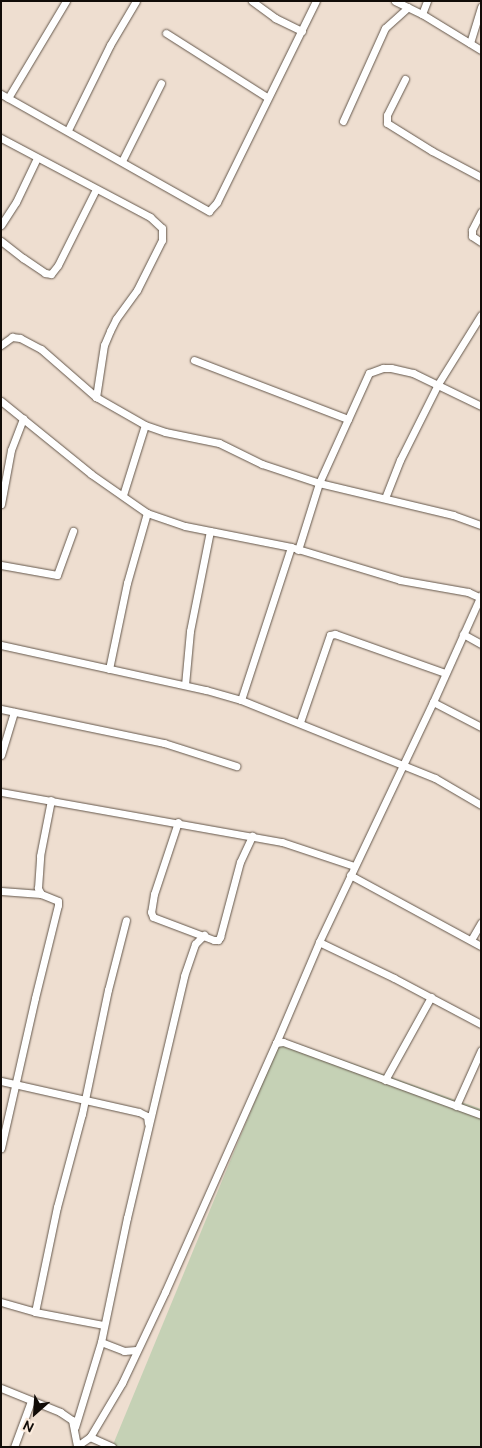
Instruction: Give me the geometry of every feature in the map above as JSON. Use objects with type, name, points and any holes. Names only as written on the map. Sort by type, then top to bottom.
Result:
[{"type":"street","points":[[66,1],[5,96],[209,211],[218,202],[267,97],[316,1]]},
{"type":"street","points":[[68,130],[110,45],[136,1]]},
{"type":"street","points":[[252,1],[275,18],[302,31]]},
{"type":"street","points":[[395,1],[422,14],[481,50]]},
{"type":"street","points":[[422,14],[427,1]]},
{"type":"street","points":[[343,121],[385,28],[408,7]]},
{"type":"street","points":[[470,43],[481,7]]},
{"type":"street","points":[[166,33],[267,97]]},
{"type":"street","points":[[405,79],[387,115],[388,123],[432,151],[481,177]]},
{"type":"street","points":[[122,161],[161,83]]},
{"type":"street","points":[[1,138],[150,217],[160,226],[163,235],[137,290],[116,319],[104,345],[96,397]]},
{"type":"street","points":[[1,225],[16,202],[37,158]]},
{"type":"street","points":[[1,241],[38,268],[51,274],[58,265],[96,189]]},
{"type":"street","points":[[481,212],[472,230],[472,236],[481,242]]},
{"type":"street","points":[[385,498],[400,460],[438,384],[481,315]]},
{"type":"street","points":[[1,345],[12,337],[20,338],[41,349],[96,397],[145,425],[165,432],[219,443],[262,464],[319,483],[453,515],[481,525]]},
{"type":"street","points":[[194,360],[348,419]]},
{"type":"street","points":[[240,700],[319,483],[370,373],[392,368],[413,373],[481,406]]},
{"type":"street","points":[[1,401],[91,474],[148,513],[185,526],[295,548],[400,580],[468,592],[480,597],[433,702],[319,942],[165,1292],[122,1382],[90,1437],[77,1446],[75,1427],[72,1420],[60,1412],[1,1388]]},
{"type":"street","points":[[1,504],[11,450],[23,418]]},
{"type":"street","points":[[123,495],[145,425]]},
{"type":"street","points":[[109,669],[127,583],[148,513]]},
{"type":"street","points":[[1,564],[57,575],[73,531]]},
{"type":"street","points":[[185,685],[190,631],[210,531]]},
{"type":"street","points":[[300,722],[330,635],[335,634],[445,672]]},
{"type":"street","points":[[462,634],[481,644]]},
{"type":"street","points":[[1,646],[185,685],[240,700],[403,764],[435,778],[481,805]]},
{"type":"street","points":[[433,702],[481,727]]},
{"type":"street","points":[[1,709],[164,743],[236,766]]},
{"type":"street","points":[[1,755],[14,712]]},
{"type":"street","points":[[1,792],[252,836],[295,846],[354,866]]},
{"type":"street","points":[[41,894],[38,888],[40,856],[51,800]]},
{"type":"street","points":[[178,822],[154,894],[151,912],[154,917],[214,940],[218,940],[220,937],[240,862],[252,836]]},
{"type":"street","points":[[350,876],[481,946]]},
{"type":"street","points":[[1,891],[41,894],[58,901],[1,1148]]},
{"type":"street","points":[[35,1312],[57,1207],[85,1098],[106,999],[126,920]]},
{"type":"street","points":[[471,940],[481,923]]},
{"type":"street","points":[[75,1427],[101,1342],[103,1324],[184,976],[195,944],[204,935]]},
{"type":"street","points":[[319,942],[431,997],[481,1024]]},
{"type":"street","points":[[385,1080],[431,997]]},
{"type":"street","points":[[276,1043],[283,1042],[481,1116]]},
{"type":"street","points":[[456,1106],[481,1050]]},
{"type":"street","points":[[1,1081],[47,1092],[85,1098],[139,1112],[147,1116],[149,1126]]},
{"type":"street","points":[[1,1302],[35,1312],[103,1324]]},
{"type":"street","points":[[101,1342],[124,1351],[136,1350]]},
{"type":"street","points":[[14,1447],[31,1401]]},
{"type":"street","points":[[90,1437],[112,1447]]},
{"type":"green space","points":[[281,1038],[481,1109],[481,1447],[112,1447]]}]
